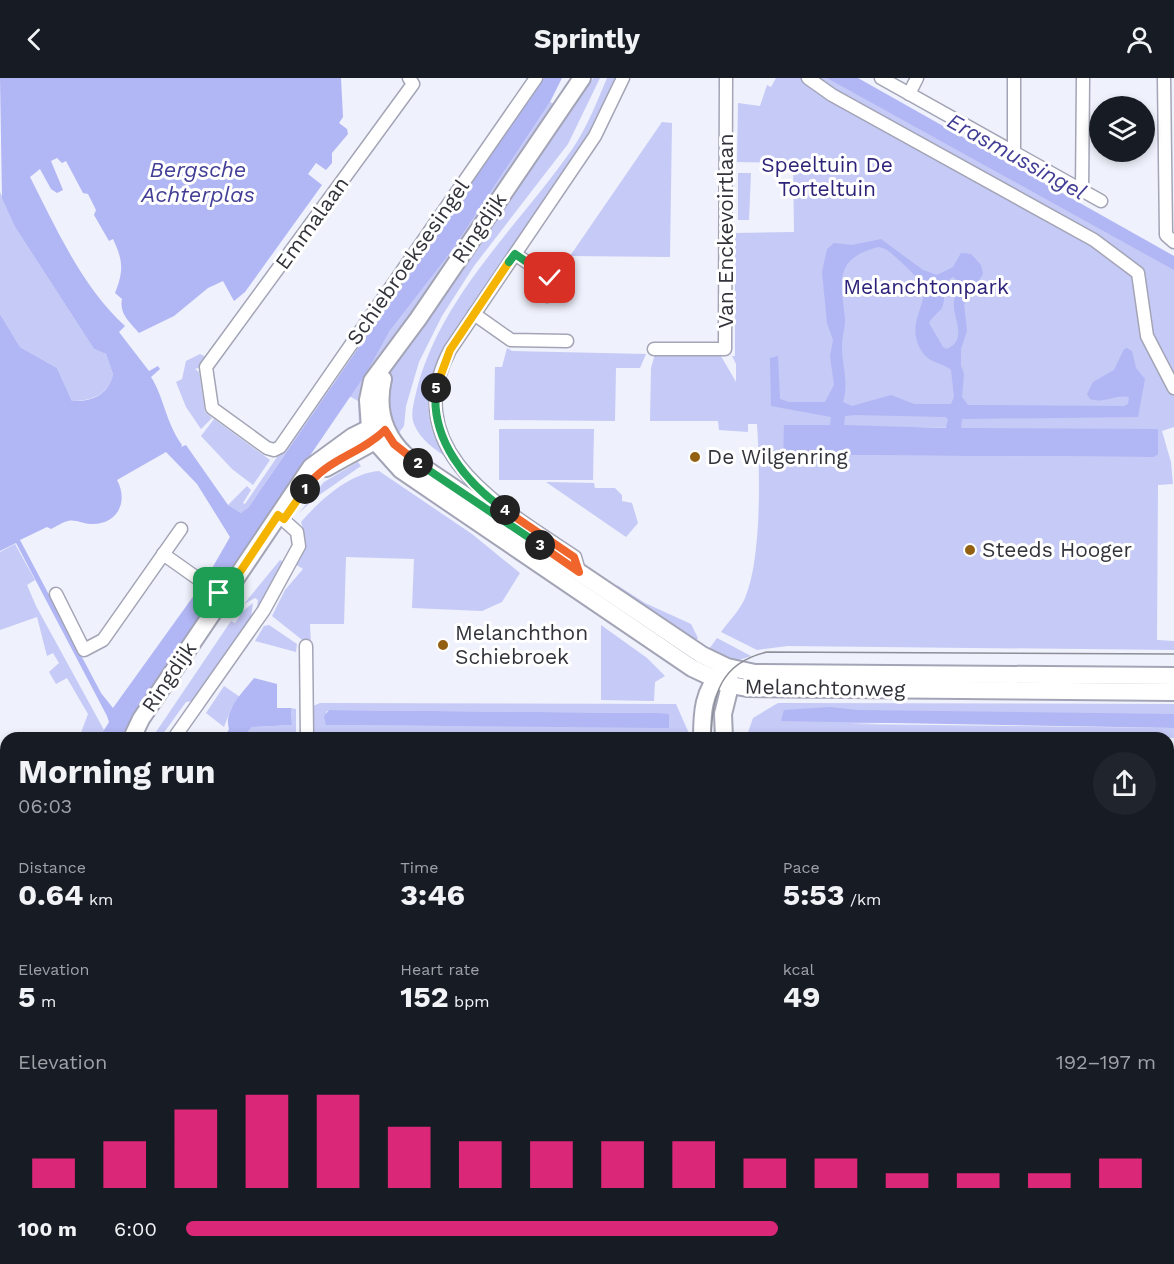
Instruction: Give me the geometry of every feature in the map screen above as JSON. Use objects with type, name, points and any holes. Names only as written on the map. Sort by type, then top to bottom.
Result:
[{"type":"street","name":"Emmalaan","points":[[280,447],[274,450],[267,448],[212,408],[206,367],[413,84],[409,78]]},
{"type":"street","name":"Schiebroeksesingel","points":[[280,447],[536,78]]},
{"type":"street","name":"Ringdijk","points":[[136,732],[141,719],[224,596],[286,521],[311,467],[339,445],[376,433],[379,395],[387,364],[572,85],[582,78]]},
{"type":"street","points":[[579,572],[574,557],[476,487],[458,465],[442,436],[436,408],[437,383],[450,350],[603,123],[623,78]]},
{"type":"street","name":"Van Enckevoirtlaan","points":[[654,349],[718,351],[725,349],[726,78]]},
{"type":"street","points":[[808,78],[851,106],[1094,240],[1138,273],[1147,336],[1174,388]]},
{"type":"street","points":[[881,78],[1101,201]]},
{"type":"street","points":[[909,94],[917,78]]},
{"type":"street","points":[[1014,78],[1014,154]]},
{"type":"street","points":[[1082,192],[1083,78]]},
{"type":"street","points":[[1164,78],[1170,238]]},
{"type":"street","points":[[515,254],[550,278],[552,281],[547,296]]},
{"type":"street","points":[[474,314],[511,340],[567,341]]},
{"type":"street","name":"Melanchtonweg","points":[[376,433],[405,455],[702,655],[727,667],[755,673],[1174,676]]},
{"type":"street","name":"Melanchtonweg","points":[[376,433],[400,470],[692,668],[730,686],[1174,692]]},
{"type":"street","name":"Ringdijk","points":[[178,732],[264,610],[299,546],[297,532],[286,521]]},
{"type":"street","points":[[56,594],[84,650],[103,640],[181,529]]},
{"type":"street","points":[[163,554],[224,596]]},
{"type":"street","points":[[306,646],[308,732]]},
{"type":"street","points":[[702,732],[705,697],[714,680],[727,667]]},
{"type":"street","points":[[724,732],[723,714],[730,686],[727,667]]},
{"type":"green space","points":[[593,78],[600,78],[568,144],[474,266],[442,316],[419,362],[406,406],[404,426],[395,438],[387,422],[387,374],[586,83],[589,85]]},
{"type":"green space","points":[[607,78],[616,78],[596,125],[471,314],[467,312],[439,360],[429,395],[429,413],[432,431],[441,449],[445,448],[449,459],[424,440],[412,416],[416,393],[427,358],[462,294],[573,148]]},
{"type":"green space","points":[[776,78],[843,78],[1174,269],[1174,427],[1162,431],[1171,462],[1173,484],[1158,485],[1157,640],[1174,641],[1174,650],[788,646],[757,650],[721,632],[745,598],[751,581],[757,537],[759,488],[757,424],[748,424],[748,432],[719,430],[718,421],[650,421],[651,368],[655,354],[721,356],[736,382],[736,364],[732,356],[735,356],[735,233],[794,232],[793,163],[737,162],[738,103],[760,106],[767,85],[771,87]],"holes":[[[785,425],[961,428],[1153,457],[783,455]]]},
{"type":"green space","points":[[550,102],[556,105],[384,358],[359,425],[358,401],[349,396],[389,332],[451,252]]},
{"type":"green space","points":[[662,122],[672,123],[670,257],[570,256]]},
{"type":"green space","points":[[738,173],[751,173],[749,220],[738,220]]},
{"type":"green space","points":[[0,192],[15,227],[94,349],[106,354],[113,374],[111,381],[103,392],[92,398],[72,401],[57,368],[20,347],[0,314]]},
{"type":"green space","points":[[507,348],[512,351],[646,354],[640,368],[616,368],[615,421],[494,420],[495,367],[502,367]]},
{"type":"green space","points":[[200,354],[206,357],[201,367],[195,369],[199,372],[205,412],[212,418],[201,429],[186,407],[176,382],[182,379],[186,361]]},
{"type":"green space","points":[[327,384],[331,387],[246,511],[241,513],[228,505],[247,486],[251,490],[243,503],[245,504]]},
{"type":"green space","points":[[214,419],[270,460],[253,485],[232,469],[201,436]]},
{"type":"green space","points":[[499,429],[594,429],[593,480],[499,480]]},
{"type":"green space","points":[[358,462],[361,466],[315,498],[299,513],[324,482]]},
{"type":"green space","points":[[379,471],[472,534],[520,573],[502,602],[482,611],[412,608],[414,559],[346,557],[344,624],[310,624],[311,643],[306,643],[272,616],[285,590],[303,569],[295,564],[304,544],[301,522],[336,489],[357,477]]},
{"type":"green space","points":[[546,482],[594,483],[595,488],[615,488],[622,495],[622,501],[632,503],[638,523],[626,537]]},
{"type":"green space","points":[[15,544],[35,580],[27,585],[36,606],[104,730],[103,732],[81,732],[88,714],[67,678],[56,684],[49,672],[59,663],[53,653],[47,656],[37,617],[0,630],[0,552]]},
{"type":"green space","points":[[280,560],[286,563],[285,566],[281,565],[256,612],[258,600],[255,598],[244,604]]},
{"type":"green space","points":[[617,585],[645,603],[691,624],[698,638],[694,644],[619,594]]},
{"type":"green space","points":[[253,603],[251,617],[194,701],[186,702],[164,732],[156,732],[231,621],[235,623],[243,611]]},
{"type":"green space","points":[[269,625],[297,644],[296,652],[255,641],[264,626]]},
{"type":"green space","points":[[601,625],[647,658],[665,676],[655,682],[654,701],[601,700]]},
{"type":"green space","points":[[717,638],[751,656],[736,661],[707,652]]},
{"type":"green space","points":[[224,686],[240,697],[231,709],[224,727],[206,713]]},
{"type":"green space","points":[[320,703],[676,704],[688,732],[314,732],[313,706]],"holes":[[[329,710],[655,713],[485,726],[326,725],[326,712]]]},
{"type":"green space","points":[[778,703],[1174,704],[1174,714],[849,724],[1174,728],[1174,732],[748,732],[753,718]]},
{"type":"green space","points":[[291,708],[296,709],[296,732],[247,732],[252,727],[292,725]]},
{"type":"water","name":"Bergsche Achterplas","points":[[0,78],[341,78],[343,117],[339,123],[347,129],[348,134],[332,153],[332,163],[326,170],[316,163],[308,174],[322,185],[245,292],[234,301],[223,281],[208,288],[174,316],[139,333],[126,318],[122,309],[122,299],[115,293],[121,272],[116,246],[113,239],[109,241],[94,215],[96,210],[88,194],[83,193],[66,161],[62,163],[57,158],[51,161],[63,190],[57,193],[51,189],[40,169],[30,177],[83,275],[125,326],[119,332],[149,371],[158,366],[160,369],[151,377],[181,447],[186,445],[228,505],[241,513],[248,508],[544,78],[562,78],[550,102],[451,252],[389,332],[365,375],[221,586],[215,586],[207,577],[230,537],[197,484],[166,452],[117,480],[122,496],[121,504],[118,511],[108,521],[91,524],[68,521],[51,529],[47,527],[20,540],[101,693],[113,708],[200,587],[211,591],[212,597],[124,732],[103,732],[109,722],[107,716],[16,543],[0,551],[0,314],[20,347],[57,368],[72,401],[98,396],[108,387],[113,374],[106,354],[94,349],[15,227],[2,198]]},
{"type":"water","points":[[827,78],[858,78],[1174,256],[1174,270]]},
{"type":"water","points":[[881,239],[923,270],[937,275],[953,267],[961,253],[971,254],[981,265],[983,274],[964,304],[967,331],[961,349],[961,365],[964,374],[962,397],[968,405],[1124,406],[1128,404],[1129,397],[1095,400],[1090,399],[1087,394],[1093,382],[1114,370],[1124,349],[1127,348],[1132,351],[1136,368],[1145,379],[1138,417],[962,419],[961,428],[1158,429],[1158,454],[1154,457],[783,455],[784,425],[830,425],[831,417],[771,406],[770,358],[778,356],[780,399],[789,402],[825,402],[834,385],[830,356],[833,340],[827,323],[822,272],[827,249],[834,243],[852,245]],"holes":[[[878,247],[885,249],[921,284],[923,300],[916,323],[917,340],[924,355],[951,370],[954,397],[951,404],[914,404],[891,395],[852,406],[843,402],[845,395],[842,347],[845,319],[842,293],[843,273],[853,258]],[[953,277],[961,284],[954,302],[958,334],[954,345],[947,349],[943,347],[929,323],[942,308],[946,283]],[[845,416],[945,417],[948,419],[946,428],[844,425]]]},
{"type":"water","points":[[254,678],[277,684],[277,708],[291,708],[292,725],[252,727],[247,732],[227,732],[229,715],[240,695]]},
{"type":"water","points":[[830,707],[857,710],[1174,714],[1174,728],[781,721],[784,710]]},
{"type":"water","points":[[329,710],[655,713],[669,714],[669,728],[326,725],[324,716]]},
{"type":"tram line","points":[[711,732],[714,708],[722,683],[739,664],[767,652],[1174,654]]},
{"type":"place","name":"De Wilgenring","points":[[695,457]]},
{"type":"place","name":"Steeds Hooger","points":[[970,550]]},
{"type":"place","name":"Melanchthon Schiebroek","points":[[443,645]]},
{"type":"route","points":[[219,593],[224,596],[278,515],[284,519],[318,473],[337,459],[375,441],[385,430],[405,455],[579,572],[574,557],[476,487],[448,448],[442,436],[436,408],[437,383],[445,359],[515,254],[550,278]]},
{"type":"water label","name":"Erasmussingel","points":[[1017,156]]},
{"type":"park label","name":"Speeltuin De Torteltuin","points":[[827,177]]},
{"type":"park label","name":"Melanchtonpark","points":[[926,287]]}]
